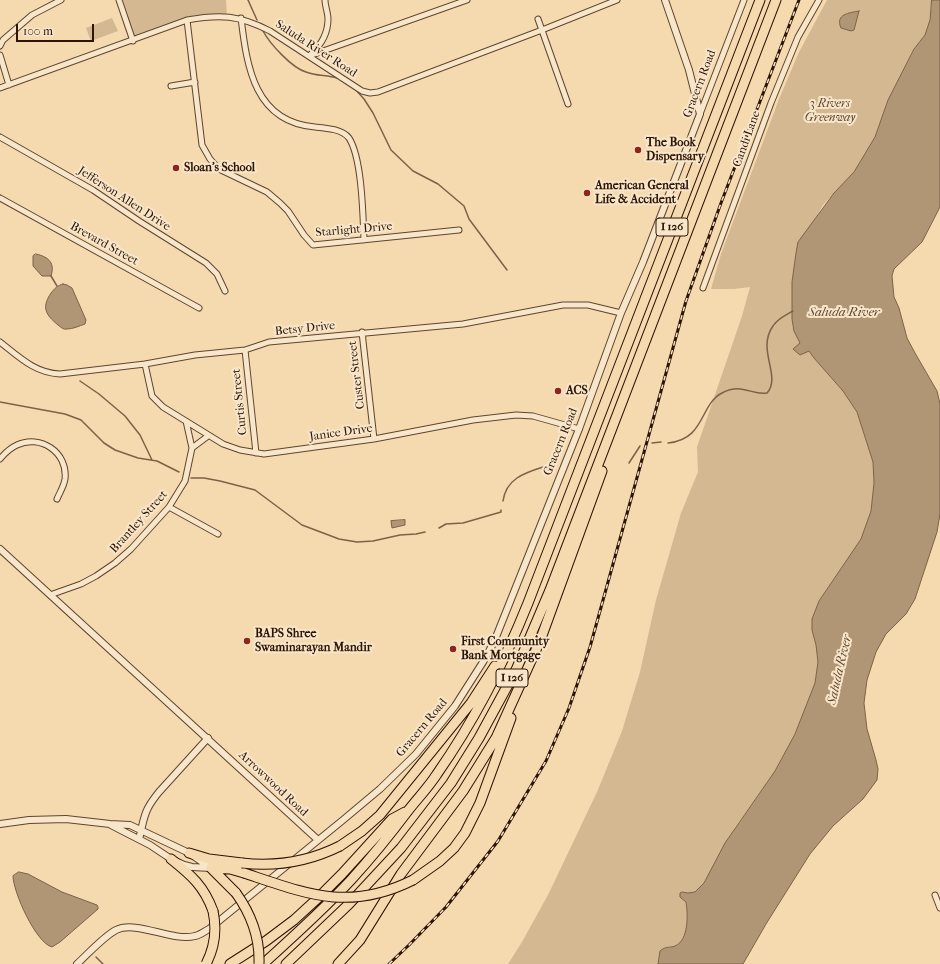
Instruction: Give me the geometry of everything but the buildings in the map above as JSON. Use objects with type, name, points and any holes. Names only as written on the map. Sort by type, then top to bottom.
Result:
[{"type":"highway","name":"I 126","points":[[263,964],[312,919],[381,846],[436,776],[496,674],[516,633],[760,0]]},
{"type":"highway","name":"I 126","points":[[286,964],[349,904],[401,848],[451,783],[479,738],[516,670],[548,596],[776,0]]},
{"type":"highway","points":[[211,868],[230,869],[297,891],[316,895],[333,898],[352,897],[377,894],[413,880],[433,867],[459,842],[470,825],[482,796],[540,642],[614,438],[647,336]]},
{"type":"highway","points":[[189,853],[209,858],[242,863],[270,865],[296,862],[316,857],[355,837],[371,824],[397,794],[471,703],[516,633]]},
{"type":"highway","points":[[338,964],[360,940],[401,874],[475,774],[499,733],[540,642]]},
{"type":"highway","points":[[230,964],[266,941],[294,920],[342,874],[392,819],[408,810]]},
{"type":"highway","points":[[171,859],[195,878],[206,894],[213,911],[215,935],[211,955],[206,964]]},
{"type":"highway","points":[[211,868],[236,893],[246,909],[253,925],[258,944],[259,964]]},
{"type":"street","points":[[0,46],[3,40],[32,15],[61,0]]},
{"type":"street","points":[[119,0],[133,41]]},
{"type":"street","points":[[309,56],[318,48],[327,30],[328,20],[325,0]]},
{"type":"street","points":[[309,56],[467,0]]},
{"type":"street","name":"Saluda River Road","points":[[0,88],[133,41],[187,20],[213,17],[241,18],[270,30],[362,91],[374,92],[384,90],[617,0]]},
{"type":"street","points":[[664,0],[689,70],[700,114]]},
{"type":"street","name":"Gracern Road","points":[[318,840],[380,789],[416,754],[455,706],[483,662],[501,627],[744,0]]},
{"type":"street","name":"Candi Lane","points":[[703,288],[771,103],[798,38],[819,0]]},
{"type":"street","points":[[241,18],[246,54],[251,74],[259,92],[270,107],[288,121],[309,126],[328,128],[338,131],[348,137],[356,154],[364,240]]},
{"type":"street","name":"Starlight Drive","points":[[187,20],[202,145],[210,159],[219,169],[267,192],[288,211],[304,236],[313,245],[459,230]]},
{"type":"street","points":[[538,20],[568,104]]},
{"type":"street","points":[[0,55],[9,85]]},
{"type":"street","points":[[171,86],[195,82]]},
{"type":"street","name":"Jefferson Allen Drive","points":[[0,137],[93,190],[206,263],[218,274],[225,291]]},
{"type":"street","name":"Brevard Street","points":[[0,198],[199,308]]},
{"type":"street","name":"Betsy Drive","points":[[0,342],[34,368],[50,374],[60,374],[145,364],[195,355],[245,350],[269,342],[362,332],[463,324],[563,305],[588,306],[622,313]]},
{"type":"street","name":"Custer Street","points":[[362,332],[374,439]]},
{"type":"street","name":"Curtis Street","points":[[245,350],[256,453]]},
{"type":"street","name":"Janice Drive","points":[[145,364],[152,396],[163,407],[223,444],[256,453],[264,454],[374,439],[473,420],[516,415],[533,416],[579,429]]},
{"type":"street","name":"Brantley Street","points":[[50,595],[81,584],[115,563],[131,549],[169,507],[185,481],[192,448],[186,421]]},
{"type":"street","points":[[192,448],[208,436]]},
{"type":"street","points":[[0,459],[9,449],[24,442],[44,444],[52,448],[63,462],[65,470],[65,480],[56,499]]},
{"type":"street","points":[[169,507],[218,534]]},
{"type":"street","name":"Arrowwood Road","points":[[0,549],[318,840]]},
{"type":"street","points":[[139,839],[148,808],[159,792],[208,738]]},
{"type":"street","points":[[0,824],[29,820],[66,819],[130,825],[189,853],[211,868]]},
{"type":"street","points":[[110,824],[139,839],[171,859],[192,867],[211,868]]},
{"type":"street","points":[[77,964],[107,936],[117,930],[128,927],[176,936],[196,936],[209,929],[318,840]]},
{"type":"street","points":[[935,895],[940,908]]},
{"type":"green space","points":[[119,0],[226,0],[227,17],[200,18],[133,41]]},
{"type":"green space","name":"3 Rivers Greenway","points":[[827,0],[932,0],[930,20],[925,35],[914,49],[888,100],[875,137],[854,172],[823,205],[796,253],[792,282],[793,325],[800,343],[809,350],[814,358],[843,391],[857,412],[873,462],[874,483],[871,511],[861,539],[819,601],[812,619],[812,630],[818,662],[815,683],[795,734],[775,771],[734,829],[704,883],[695,892],[682,892],[680,897],[686,902],[687,907],[687,919],[683,938],[680,943],[675,946],[662,949],[660,951],[658,964],[508,964],[549,893],[597,792],[622,731],[640,672],[656,600],[681,513],[698,472],[697,447],[742,316],[750,287],[711,289],[721,254],[779,99],[799,52]]},
{"type":"green space","points":[[112,18],[118,31],[91,41],[86,28]]},
{"type":"water","name":"Saluda River","points":[[932,0],[940,0],[940,207],[922,242],[894,269],[892,276],[894,297],[899,308],[907,338],[937,391],[940,404],[940,514],[937,532],[915,599],[906,614],[886,634],[876,652],[867,680],[864,703],[867,729],[878,769],[877,780],[863,799],[833,826],[810,854],[743,964],[658,964],[660,951],[680,943],[685,933],[687,907],[686,902],[680,897],[680,893],[695,892],[704,883],[725,843],[775,771],[795,734],[815,683],[818,662],[812,630],[812,619],[819,601],[861,539],[871,511],[874,483],[873,462],[857,412],[843,391],[809,351],[800,355],[793,349],[800,343],[794,331],[792,319],[792,282],[798,242],[834,193],[854,172],[875,137],[888,100],[914,49],[925,35],[930,20]]},
{"type":"water","points":[[859,11],[854,30],[851,31],[841,28],[841,17]]},
{"type":"water","points":[[36,254],[48,259],[52,265],[51,276],[42,276],[33,266],[33,256]]},
{"type":"water","points":[[63,284],[72,288],[86,320],[85,324],[64,329],[50,318],[46,311],[46,303],[51,293],[55,288]]},
{"type":"water","points":[[405,520],[405,525],[392,528],[391,521]]},
{"type":"water","points":[[19,872],[28,874],[62,892],[97,905],[98,909],[60,942],[52,947],[39,936],[26,916],[14,883],[13,876]]},
{"type":"waterway","points":[[248,0],[257,20]]},
{"type":"waterway","points":[[263,31],[282,55],[300,70],[337,78]]},
{"type":"waterway","points":[[355,89],[373,113],[391,150],[413,171],[438,184],[464,206],[469,219],[507,270]]},
{"type":"waterway","points":[[51,276],[57,286]]},
{"type":"waterway","points":[[668,443],[680,440],[696,429],[709,405],[722,393],[735,389],[756,393],[767,393],[771,386],[772,379],[767,344],[768,335],[777,321],[793,311]]},
{"type":"waterway","points":[[80,381],[99,394],[125,416],[140,435],[152,460]]},
{"type":"waterway","points":[[0,402],[65,414],[81,420],[104,443],[115,450],[138,458],[157,461],[179,472]]},
{"type":"waterway","points":[[652,443],[661,442]]},
{"type":"waterway","points":[[629,463],[640,446]]},
{"type":"waterway","points":[[503,501],[508,487],[517,478],[543,467],[552,471]]},
{"type":"waterway","points":[[191,478],[204,478],[255,490],[302,525],[339,539],[357,542],[373,541],[400,535],[425,532]]},
{"type":"waterway","points":[[439,528],[446,524],[463,523],[501,512],[501,510]]},
{"type":"waterway","points":[[96,957],[103,964]]},
{"type":"railway","points":[[389,964],[446,907],[498,841],[546,761],[569,708],[590,647],[686,301],[721,203],[799,0]]},
{"type":"place","name":"The Book Dispensary","points":[[638,150]]},
{"type":"place","name":"Sloan's School","points":[[176,168]]},
{"type":"place","name":"American General Life & Accident","points":[[587,193]]},
{"type":"place","name":"ACS","points":[[558,391]]},
{"type":"place","name":"BAPS Shree Swaminarayan Mandir","points":[[247,641]]},
{"type":"place","name":"First Community Bank Mortgage","points":[[453,649]]}]
